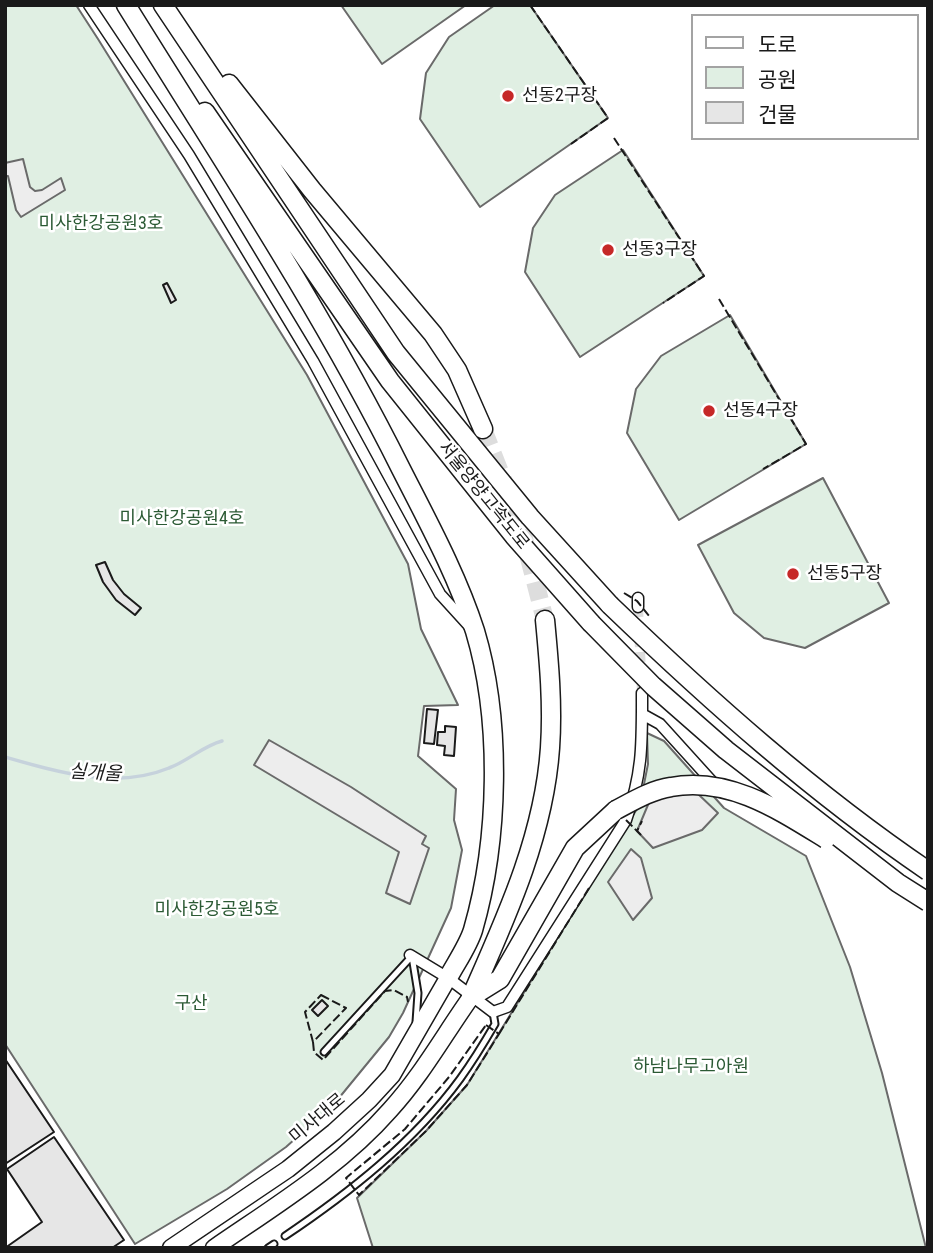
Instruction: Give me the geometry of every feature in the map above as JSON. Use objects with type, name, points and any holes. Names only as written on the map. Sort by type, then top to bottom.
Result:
[{"type":"highway","points":[[129,5],[312,305],[376,419],[435,537],[475,632],[493,733],[493,810],[485,872],[472,932],[448,978]]},
{"type":"highway","name":"서울양양고속도로","points":[[129,5],[390,381],[514,536],[591,623],[653,686],[726,750],[898,883],[928,902]]},
{"type":"highway","name":"서울양양고속도로","points":[[163,5],[396,353],[530,517],[610,605],[671,664],[785,765],[877,836],[928,871]]},
{"type":"highway","points":[[170,5],[312,190],[433,334],[457,370],[483,429]]},
{"type":"highway","points":[[471,997],[507,916],[525,867],[540,810],[550,750],[551,683],[545,620]]},
{"type":"highway","points":[[471,997],[500,979],[575,848],[616,810],[671,786],[706,785],[731,789],[786,814],[898,883]]},
{"type":"main road","name":"미사대로","points":[[171,1248],[288,1169],[369,1100],[391,1075],[448,978]]},
{"type":"main road","points":[[214,1248],[295,1192],[366,1136],[414,1081],[471,997]]},
{"type":"street","points":[[89,5],[189,155],[313,361],[440,594],[475,632]]},
{"type":"street","points":[[411,955],[448,978],[493,1012],[508,1007],[626,820],[637,789],[642,763],[642,693]]},
{"type":"street","points":[[642,714],[660,724],[727,797]]},
{"type":"lane","points":[[411,955],[418,999],[417,1019],[411,1041]]},
{"type":"lane","points":[[324,1052],[411,955]]},
{"type":"lane","points":[[285,1236],[353,1186],[404,1142],[432,1113],[460,1079],[495,1024],[493,1012]]},
{"type":"green space","points":[[5,5],[76,5],[307,375],[408,564],[421,629],[458,705],[424,706],[418,756],[456,789],[454,820],[462,850],[451,908],[403,1013],[389,1037],[334,1104],[286,1147],[227,1189],[135,1244],[5,1044]]},
{"type":"green space","points":[[341,5],[466,5],[382,64]]},
{"type":"green space","name":"선동2구장","points":[[495,5],[530,5],[608,118],[480,207],[420,119],[426,73],[449,37]]},
{"type":"green space","name":"선동3구장","points":[[623,150],[704,276],[580,357],[525,272],[533,228],[555,195]]},
{"type":"green space","name":"선동4구장","points":[[730,315],[806,444],[679,520],[627,433],[636,389],[661,356]]},
{"type":"green space","name":"선동5구장","points":[[823,478],[889,603],[805,648],[764,638],[734,613],[698,545]]},
{"type":"green space","name":"하남나무고아원","points":[[647,733],[664,741],[724,808],[806,856],[850,967],[882,1073],[926,1248],[373,1248],[357,1198],[426,1131],[467,1085],[640,804],[648,764]]},
{"type":"shaded area","points":[[23,159],[30,187],[35,191],[42,190],[61,178],[65,190],[21,217],[16,210],[8,176],[5,176],[5,163]]},
{"type":"shaded area","points":[[269,740],[351,787],[426,836],[422,844],[429,848],[410,904],[386,893],[399,852],[254,765]]},
{"type":"shaded area","points":[[697,793],[718,813],[702,830],[653,848],[637,831],[650,800]]},
{"type":"shaded area","points":[[631,849],[641,858],[652,898],[633,920],[608,882]]},
{"type":"building","points":[[167,283],[176,300],[171,303],[163,285]]},
{"type":"building","points":[[105,562],[113,580],[124,594],[141,608],[135,615],[116,600],[103,582],[96,565]]},
{"type":"building","points":[[427,709],[438,710],[434,744],[424,743]]},
{"type":"building","points":[[445,726],[456,727],[454,756],[444,755],[445,746],[437,745],[438,732],[445,732]]},
{"type":"building","points":[[322,1000],[328,1006],[318,1016],[312,1010]]},
{"type":"building","points":[[5,1059],[54,1132],[5,1164]]},
{"type":"building","points":[[54,1137],[124,1240],[112,1248],[5,1248],[42,1222],[7,1169]]},
{"type":"waterway","name":"실개울","points":[[5,757],[66,773],[128,778],[169,768],[222,741]]},
{"type":"tunnel","points":[[483,429],[520,523],[545,620]]},
{"type":"tunnel","points":[[638,607],[642,693]]},
{"type":"fence","points":[[530,5],[608,118],[571,144]]},
{"type":"fence","points":[[614,138],[704,276],[663,303]]},
{"type":"fence","points":[[719,299],[806,444],[763,469]]},
{"type":"fence","points":[[624,593],[637,601],[650,617]]},
{"type":"fence","points":[[626,820],[637,831]]},
{"type":"fence","points":[[641,835],[637,831],[642,821]]},
{"type":"fence","points":[[499,1034],[589,888]]},
{"type":"fence","points":[[313,1042],[314,1052],[323,1060],[385,991],[394,990],[407,997],[408,1002]]},
{"type":"fence","points":[[321,995],[346,1008],[313,1042],[305,1012],[321,995]]},
{"type":"fence","points":[[486,1025],[499,1034],[467,1085],[426,1131],[359,1195],[346,1178],[405,1129],[449,1077],[486,1025]]},
{"type":"place","name":"선동2구장","points":[[508,96]]},
{"type":"place","name":"선동3구장","points":[[608,250]]},
{"type":"place","name":"선동4구장","points":[[709,411]]},
{"type":"place","name":"선동5구장","points":[[793,574]]},
{"type":"park label","name":"미사한강공원3호","points":[[101,224]]},
{"type":"park label","name":"미사한강공원4호","points":[[182,519]]},
{"type":"park label","name":"미사한강공원5호","points":[[217,910]]},
{"type":"park label","name":"구산","points":[[191,1004]]}]
